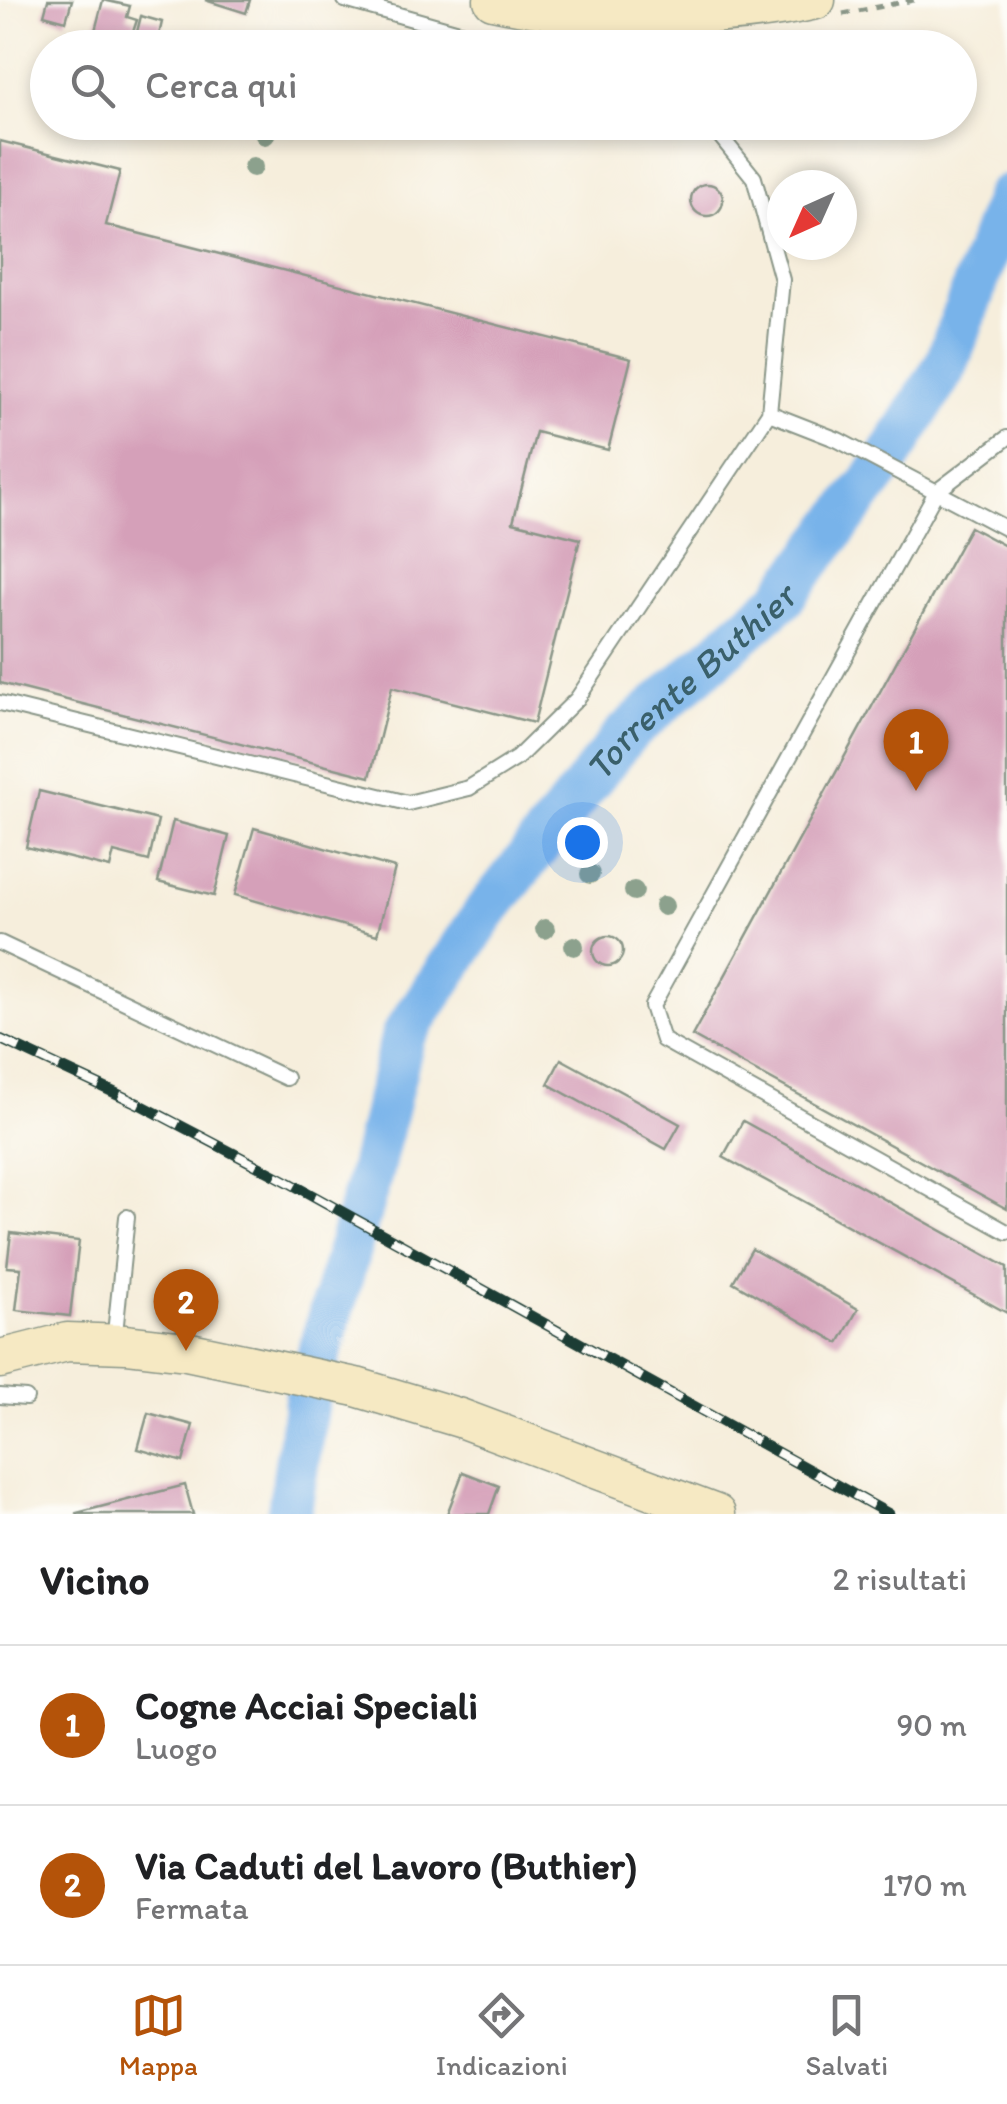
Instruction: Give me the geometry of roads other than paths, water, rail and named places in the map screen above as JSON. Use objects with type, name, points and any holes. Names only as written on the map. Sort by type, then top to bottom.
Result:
[{"type":"street","points":[[493,0],[622,14],[708,13],[792,6],[816,0]]},
{"type":"street","points":[[0,1359],[67,1342],[186,1351],[415,1404],[716,1514]]},
{"type":"lane","points":[[346,0],[452,30]]},
{"type":"lane","points":[[0,704],[408,802],[469,788],[517,758],[577,700],[769,412],[782,280],[754,178],[723,140]]},
{"type":"lane","points":[[769,412],[838,440],[1007,529]]},
{"type":"lane","points":[[1007,438],[936,492],[652,1006],[663,1040],[1007,1232]]},
{"type":"lane","points":[[0,942],[286,1078]]},
{"type":"lane","points":[[114,1344],[126,1217]]},
{"type":"lane","points":[[0,1396],[26,1398]]},
{"type":"waterway","name":"Torrente Buthier","points":[[289,1514],[307,1397],[371,1171],[403,1036],[485,913],[625,735],[781,599],[886,463],[946,365],[1007,197]]},
{"type":"railway","points":[[0,1039],[141,1105],[290,1183],[889,1514]]},
{"type":"place","name":"Cogne Acciai Speciali","points":[[916,791]]},
{"type":"place","name":"Via Caduti del Lavoro (Buthier)","points":[[186,1351]]}]
